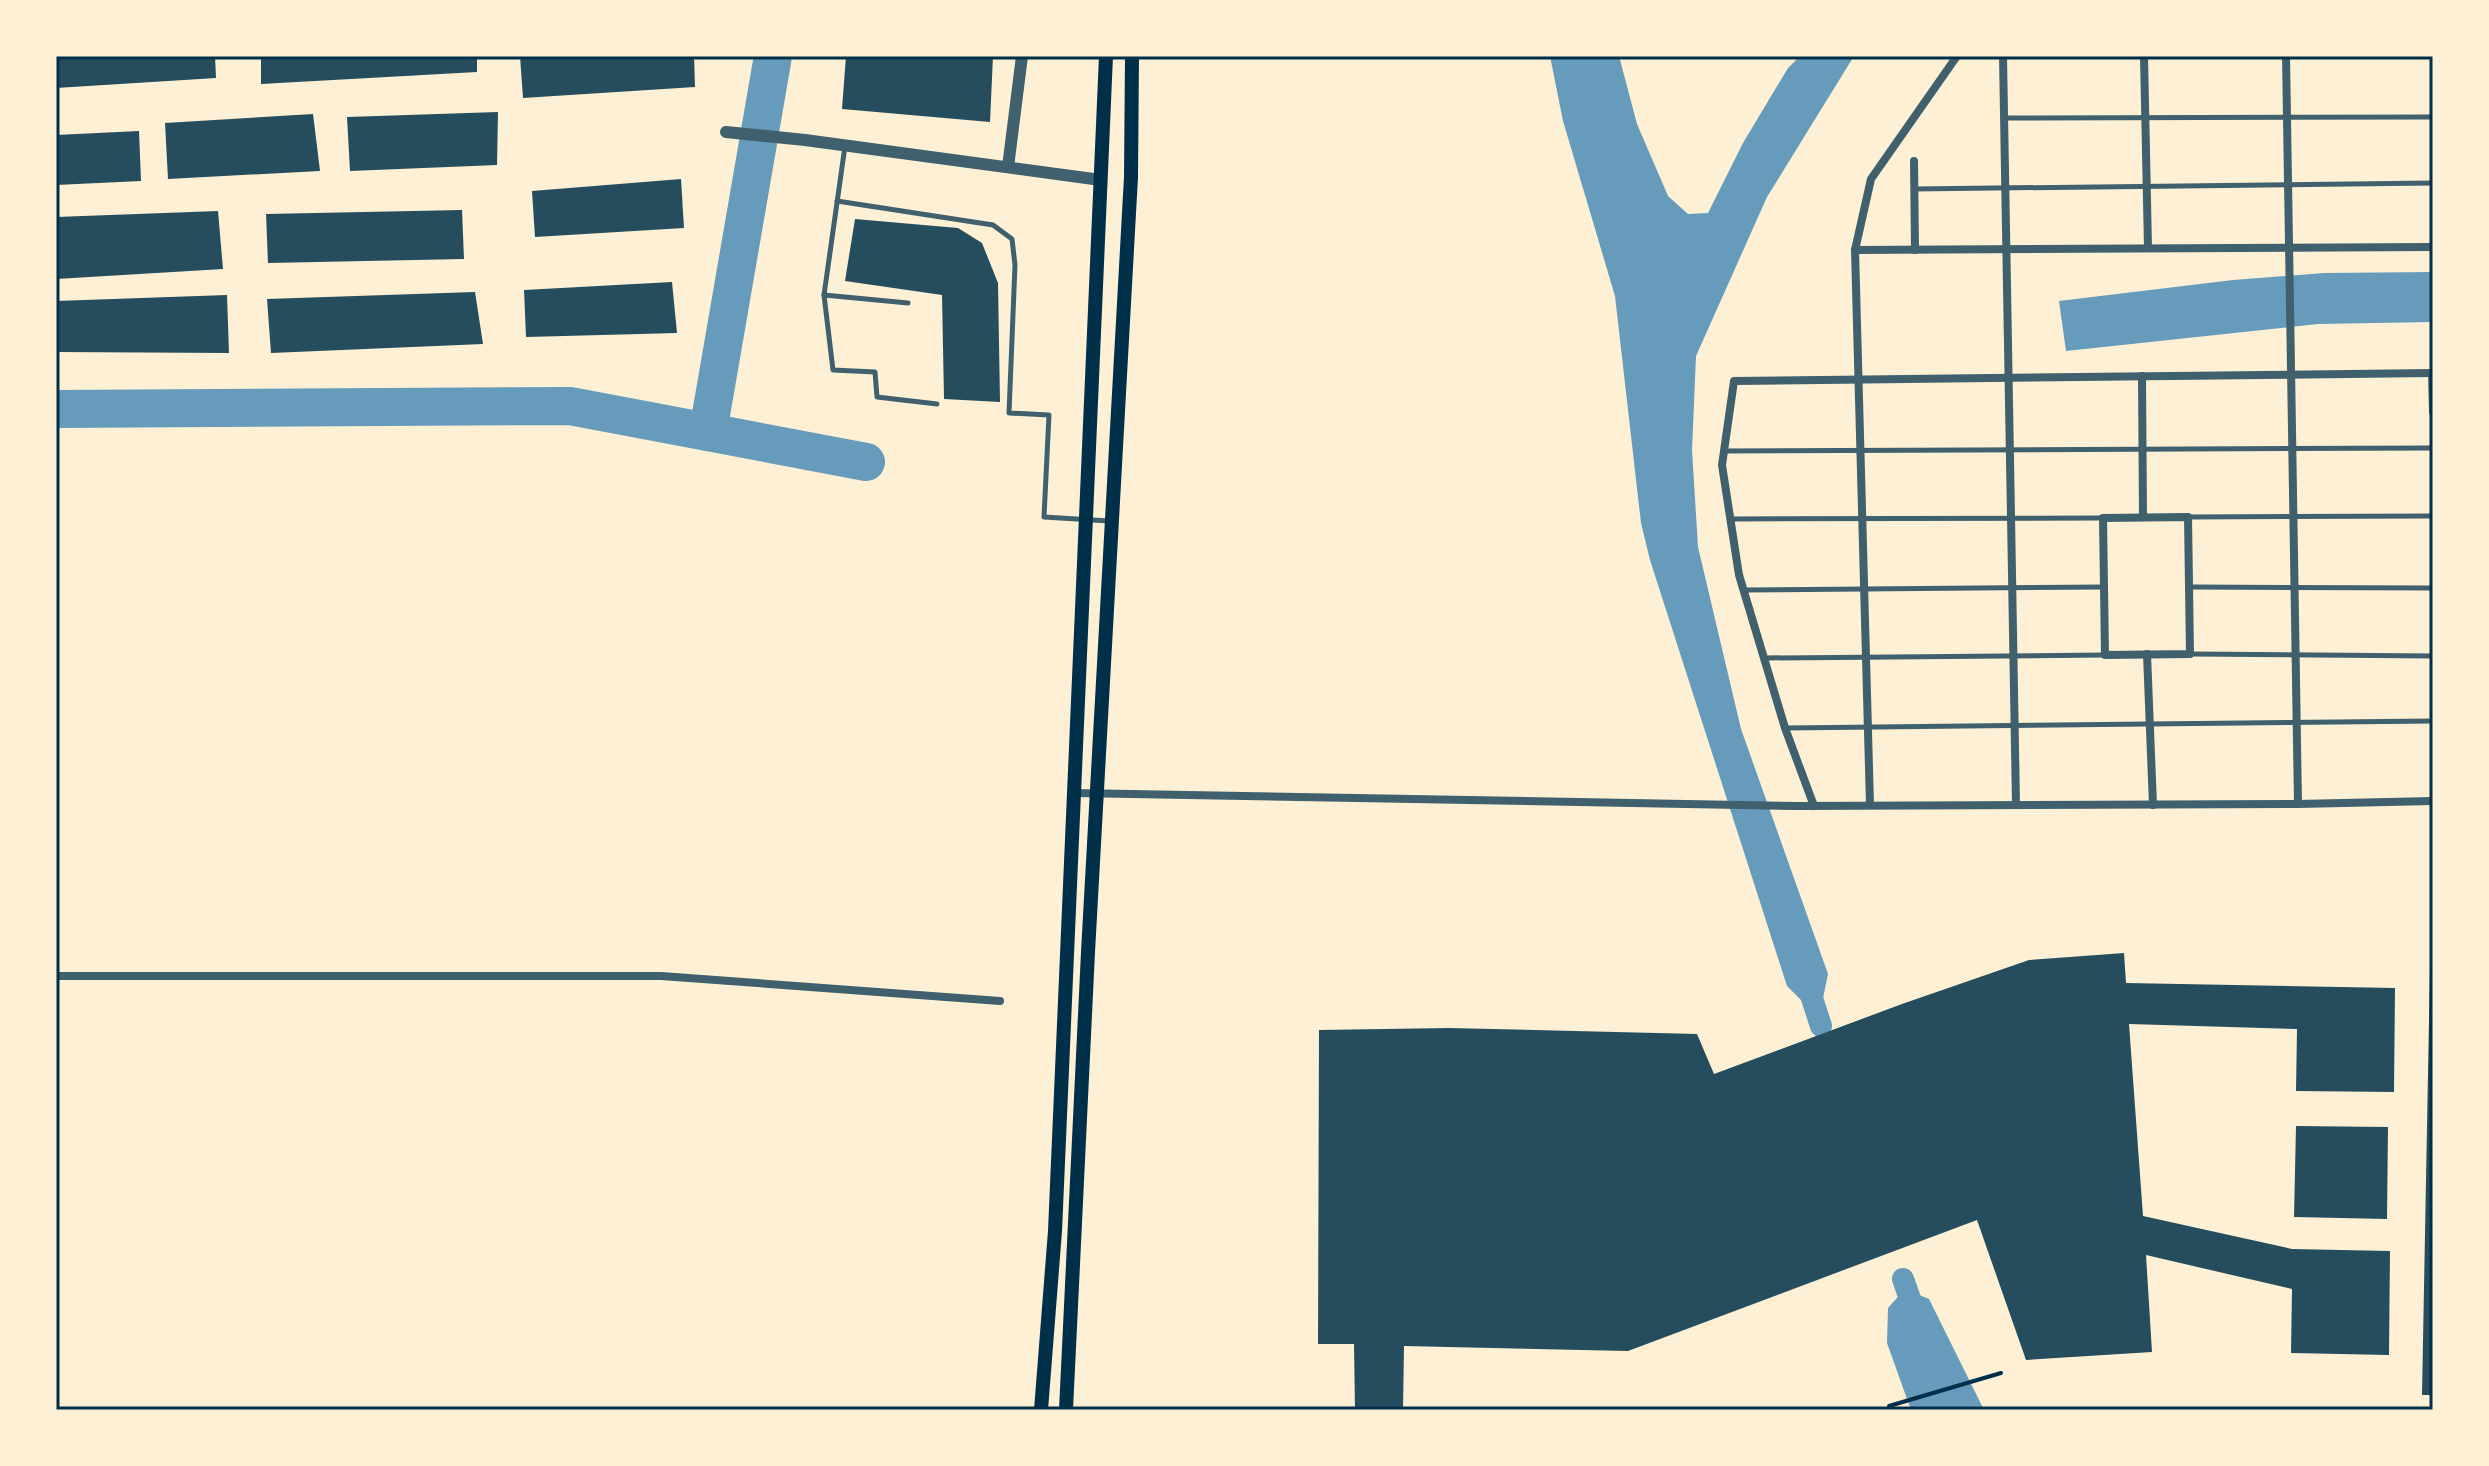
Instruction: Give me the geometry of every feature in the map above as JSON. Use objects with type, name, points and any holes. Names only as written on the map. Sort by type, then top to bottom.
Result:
[{"type":"main road","points":[[1041,1410],[1055,1231],[1106,56]]},
{"type":"main road","points":[[1066,1410],[1096,793],[1131,177],[1132,56]]},
{"type":"street","points":[[1008,167],[1022,56]]},
{"type":"street","points":[[1870,805],[1855,250],[1871,179],[1957,56]]},
{"type":"street","points":[[2013,56],[2003,56],[2016,805]]},
{"type":"street","points":[[2144,56],[2148,248]]},
{"type":"street","points":[[2286,56],[2298,804]]},
{"type":"street","points":[[726,132],[1101,180]]},
{"type":"street","points":[[1914,161],[1915,250]]},
{"type":"street","points":[[1855,250],[2433,247]]},
{"type":"street","points":[[1814,806],[1785,728],[1744,590],[1722,465],[1734,381],[2432,373],[2433,412]]},
{"type":"street","points":[[2142,376],[2143,517]]},
{"type":"street","points":[[2143,517],[2188,517],[2190,654],[2105,655],[2103,518],[2143,517]]},
{"type":"street","points":[[2147,654],[2153,805]]},
{"type":"street","points":[[1074,793],[1798,806],[2433,801]]},
{"type":"street","points":[[56,976],[661,976],[1000,1001]]},
{"type":"lane","points":[[2004,118],[2433,117]]},
{"type":"lane","points":[[845,145],[824,295],[833,370],[875,372],[877,397],[937,404]]},
{"type":"lane","points":[[1914,189],[2433,183]]},
{"type":"lane","points":[[837,201],[993,225],[1012,239],[1015,265],[1009,413],[1049,415],[1044,517],[1111,521]]},
{"type":"lane","points":[[824,295],[908,303]]},
{"type":"lane","points":[[1724,451],[2433,448]]},
{"type":"lane","points":[[2188,517],[2433,516]]},
{"type":"lane","points":[[1731,519],[2103,518]]},
{"type":"lane","points":[[1744,590],[2104,587]]},
{"type":"lane","points":[[2189,587],[2433,588]]},
{"type":"lane","points":[[2190,654],[2433,656]]},
{"type":"lane","points":[[1764,658],[2105,655]]},
{"type":"lane","points":[[1785,728],[2433,721]]},
{"type":"path","points":[[1889,1406],[2001,1373]]},
{"type":"water","points":[[1550,56],[1619,56],[1637,124],[1668,196],[1688,214],[1708,213],[1743,143],[1788,68],[1800,56],[1854,56],[1767,197],[1696,356],[1692,450],[1698,547],[1741,729],[1828,974],[1819,1018],[1787,986],[1650,560],[1641,523],[1615,296],[1563,121]]},
{"type":"water","points":[[2433,272],[2433,322],[2318,324],[2066,351],[2059,301],[2233,280],[2324,273]]},
{"type":"water","points":[[1905,1289],[1929,1299],[1984,1410],[1911,1410],[1887,1343],[1888,1308]]},
{"type":"building","points":[[56,56],[215,56],[216,78],[56,88]]},
{"type":"building","points":[[261,56],[477,56],[477,72],[261,84]]},
{"type":"building","points":[[520,56],[694,56],[695,87],[523,98]]},
{"type":"building","points":[[846,56],[993,56],[990,122],[842,109]]},
{"type":"building","points":[[498,112],[497,165],[350,171],[347,117]]},
{"type":"building","points":[[313,114],[320,171],[168,179],[165,123]]},
{"type":"building","points":[[139,131],[141,181],[56,185],[56,135]]},
{"type":"building","points":[[681,179],[684,228],[535,237],[532,191]]},
{"type":"building","points":[[462,210],[464,259],[268,263],[266,214]]},
{"type":"building","points":[[218,211],[223,269],[56,279],[56,217]]},
{"type":"building","points":[[855,219],[958,228],[982,243],[998,283],[1000,402],[944,399],[942,295],[845,281]]},
{"type":"building","points":[[672,282],[677,333],[526,337],[524,290]]},
{"type":"building","points":[[475,292],[483,344],[271,353],[267,299]]},
{"type":"building","points":[[227,295],[229,353],[56,352],[56,301]]},
{"type":"building","points":[[2124,953],[2126,983],[2395,988],[2394,1092],[2296,1091],[2297,1029],[2129,1024],[2143,1216],[2292,1249],[2390,1251],[2389,1355],[2291,1353],[2292,1289],[2146,1255],[2152,1352],[2026,1360],[1977,1220],[1628,1351],[1404,1346],[1403,1410],[1355,1410],[1354,1344],[1318,1344],[1319,1030],[1449,1028],[1697,1034],[1714,1074],[2029,960]]},
{"type":"building","points":[[2430,966],[2433,966],[2433,1395],[2422,1395]]},
{"type":"building","points":[[2296,1126],[2388,1127],[2387,1219],[2294,1217]]},
{"type":"waterway","points":[[708,432],[773,56]]},
{"type":"waterway","points":[[56,409],[570,406],[866,462]]},
{"type":"waterway","points":[[1810,992],[1821,1026]]},
{"type":"waterway","points":[[1903,1279],[1916,1316]]}]
